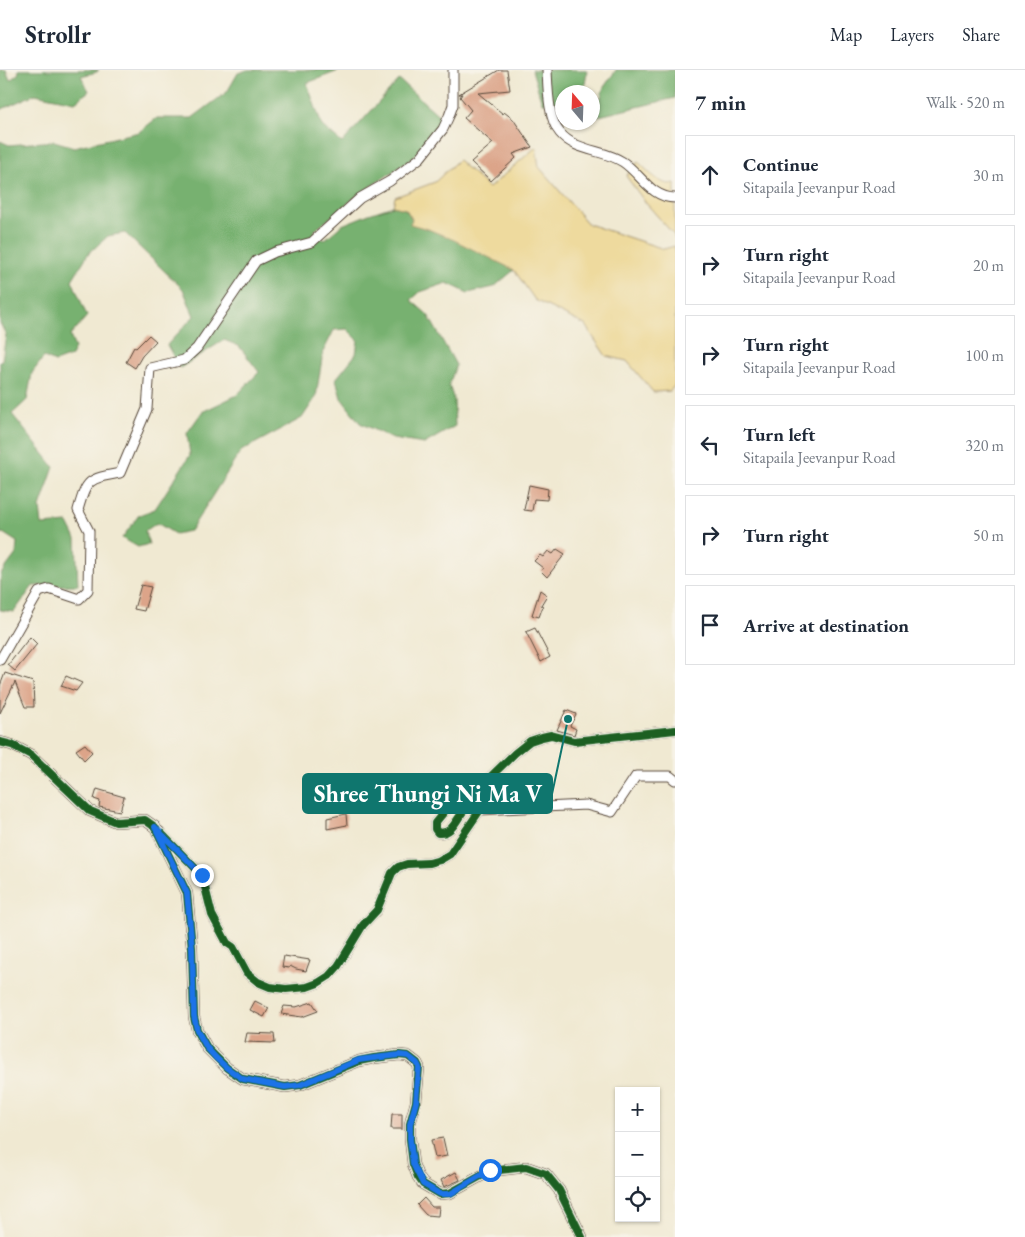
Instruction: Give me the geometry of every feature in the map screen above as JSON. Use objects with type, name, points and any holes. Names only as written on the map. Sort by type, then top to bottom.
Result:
[{"type":"street","points":[[0,660],[39,592],[50,589],[79,599],[88,590],[89,531],[78,510],[85,487],[98,477],[120,472],[147,409],[150,368],[184,360],[197,348],[256,261],[274,252],[312,242],[360,198],[390,182],[420,158],[443,129],[449,116],[453,105],[453,70]]},
{"type":"street","points":[[547,70],[550,106],[554,122],[560,133],[572,143],[622,162],[652,191],[675,198]]},
{"type":"street","points":[[480,810],[478,805],[472,804],[464,809],[450,830],[438,833],[435,829],[435,823],[453,801],[460,795],[484,783],[530,741],[551,735],[574,741],[675,730]]},
{"type":"street","points":[[0,742],[12,745],[31,755],[90,811],[116,822],[144,820],[155,827],[202,875],[212,915],[227,943],[234,947],[247,973],[258,982],[270,988],[286,990],[307,987],[329,976],[338,966],[363,925],[377,910],[392,873],[398,867],[407,864],[429,863],[440,860],[450,854],[480,810]]},
{"type":"street","points":[[480,810],[586,805],[612,812],[636,776],[670,776],[675,780]]},
{"type":"street","points":[[155,827],[187,893],[192,948],[194,1016],[197,1030],[207,1048],[216,1058],[243,1079],[285,1087],[300,1085],[359,1060],[399,1055],[408,1056],[419,1067],[416,1102],[410,1124],[410,1139],[413,1164],[423,1184],[440,1194],[450,1194],[490,1170],[526,1167],[546,1174],[559,1190],[582,1237]]},
{"type":"green space","points":[[0,70],[6,70],[10,80],[19,73],[18,70],[99,70],[81,76],[89,91],[75,102],[35,94],[0,110]]},
{"type":"green space","points":[[248,70],[341,70],[307,83],[322,126],[342,143],[399,80],[444,120],[433,136],[410,160],[358,195],[314,231],[324,240],[342,225],[393,206],[405,209],[413,219],[411,224],[450,238],[514,270],[494,287],[468,293],[447,283],[420,292],[411,300],[428,315],[456,365],[449,385],[454,400],[455,426],[424,444],[393,439],[360,423],[341,398],[336,379],[356,354],[358,340],[347,329],[334,330],[323,352],[316,397],[302,418],[241,451],[190,531],[175,534],[157,523],[145,531],[149,544],[138,547],[122,538],[139,515],[155,509],[190,455],[187,433],[202,412],[237,395],[259,372],[239,346],[224,340],[180,368],[167,345],[194,316],[183,289],[125,233],[108,236],[88,254],[72,280],[87,316],[70,336],[75,348],[71,356],[55,362],[44,357],[32,373],[27,400],[12,414],[54,467],[40,507],[42,525],[68,523],[76,539],[78,585],[33,586],[14,612],[0,610],[1,574],[16,554],[17,542],[3,533],[0,534],[0,362],[2,360],[6,335],[0,323],[0,141],[9,145],[54,141],[74,147],[139,132],[157,118],[192,118],[227,92],[238,73]]},
{"type":"green space","points":[[532,70],[587,70],[585,85],[555,85],[555,102],[542,103]]},
{"type":"green space","points":[[616,70],[675,70],[675,98],[600,116],[600,100],[604,87]]},
{"type":"sand","points":[[536,147],[539,167],[588,224],[664,249],[675,246],[675,385],[670,391],[653,392],[627,361],[606,356],[585,325],[535,300],[514,270],[454,240],[410,224],[412,219],[406,209],[393,206],[395,197],[435,182],[458,160],[489,188]]},
{"type":"sand","points":[[638,162],[660,181],[670,184],[675,183],[675,239],[674,235],[645,202],[626,176]]},
{"type":"building","points":[[499,70],[507,70],[510,90],[478,93],[503,114],[504,112],[513,119],[532,147],[513,154],[516,158],[491,181],[471,162],[493,143],[464,118],[471,110],[460,97],[462,94],[459,94]]},
{"type":"building","points":[[149,335],[156,341],[142,356],[135,368],[126,362],[134,347],[136,348]]},
{"type":"building","points":[[529,485],[548,489],[547,500],[534,499],[532,511],[524,510]]},
{"type":"building","points":[[557,549],[565,554],[547,577],[541,571],[543,568],[534,561],[540,555],[543,557],[548,551],[553,554]]},
{"type":"building","points":[[141,585],[151,587],[144,611],[134,609]]},
{"type":"building","points":[[540,590],[547,595],[541,605],[543,606],[539,617],[532,615]]},
{"type":"building","points":[[535,628],[550,657],[541,662],[526,632]]},
{"type":"building","points":[[30,637],[37,644],[15,671],[8,665]]},
{"type":"building","points":[[5,673],[33,682],[34,707],[25,707],[15,682],[0,713],[0,686]]},
{"type":"building","points":[[66,676],[82,683],[76,691],[61,686]]},
{"type":"building","points":[[566,710],[576,714],[570,726],[576,729],[574,735],[557,730]]},
{"type":"building","points":[[85,744],[92,752],[84,760],[76,750]]},
{"type":"building","points":[[97,789],[124,797],[120,811],[99,807],[100,801],[94,799]]},
{"type":"building","points":[[346,814],[347,825],[327,829],[327,818]]},
{"type":"building","points":[[284,956],[310,960],[306,971],[290,966],[289,968],[282,967]]},
{"type":"building","points":[[255,1001],[269,1008],[264,1017],[250,1010]]},
{"type":"building","points":[[312,1002],[318,1011],[302,1017],[281,1014],[284,1006],[296,1007]]},
{"type":"building","points":[[247,1033],[274,1034],[275,1043],[245,1042]]},
{"type":"building","points":[[392,1114],[402,1114],[402,1129],[391,1129]]},
{"type":"building","points":[[443,1138],[447,1156],[435,1158],[431,1140]]},
{"type":"building","points":[[456,1172],[460,1180],[444,1187],[441,1180]]},
{"type":"building","points":[[424,1198],[432,1207],[439,1207],[438,1216],[426,1215],[417,1205]]},
{"type":"cycle path","points":[[162,834],[202,875],[212,915],[227,943],[233,947],[247,973],[258,982],[270,987],[286,989],[307,987],[329,976],[338,966],[363,925],[377,910],[392,873],[398,867],[407,864],[429,863],[440,860],[450,854],[480,810],[478,805],[471,806],[466,809],[450,829],[438,833],[435,829],[435,823],[453,801],[460,795],[484,783],[530,741],[551,735],[574,741],[675,730]]},
{"type":"cycle path","points":[[0,742],[12,745],[31,755],[90,811],[116,822],[145,820],[155,827],[187,893],[192,948],[194,1017],[197,1030],[207,1048],[227,1068],[243,1079],[285,1087],[300,1085],[359,1061],[399,1055],[408,1056],[419,1067],[416,1102],[410,1124],[410,1139],[413,1164],[423,1184],[440,1194],[450,1193],[490,1171],[526,1167],[546,1174],[559,1190],[582,1237]]},
{"type":"place","name":"Shree Thungi Ni Ma V","points":[[568,719]]},
{"type":"route","points":[[202,875],[155,827],[187,893],[190,912],[194,1016],[197,1030],[207,1048],[216,1058],[243,1079],[285,1087],[300,1085],[359,1060],[399,1055],[408,1056],[419,1067],[416,1102],[410,1124],[410,1139],[413,1164],[423,1184],[440,1194],[450,1194],[490,1170]]}]
